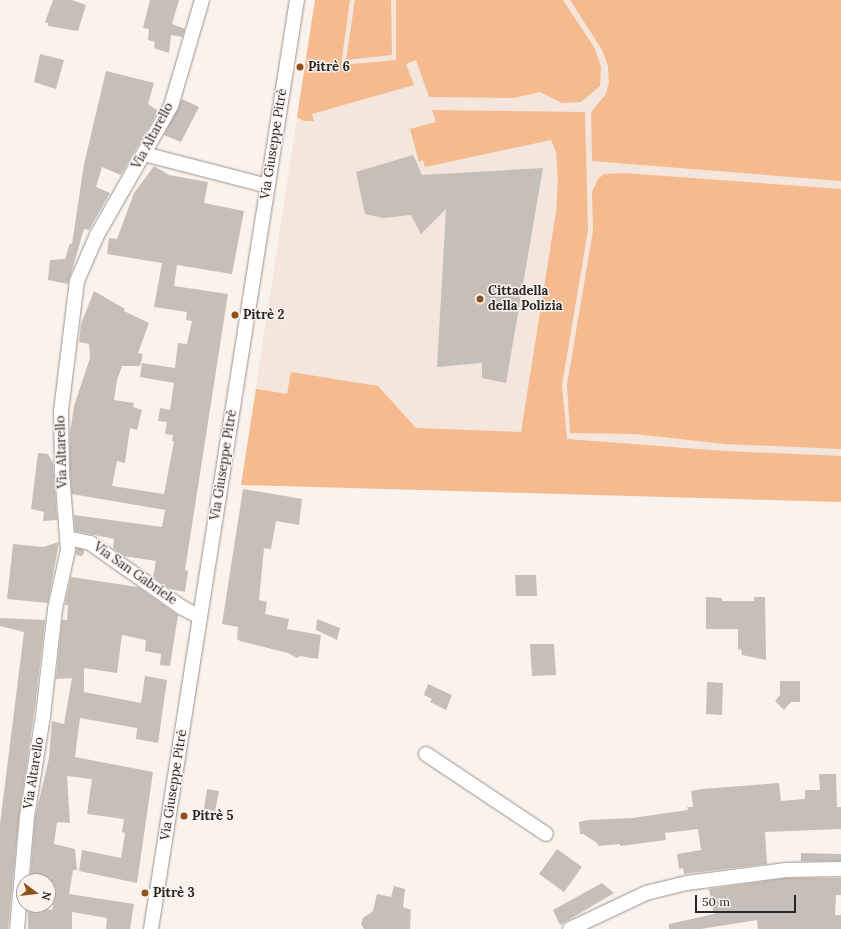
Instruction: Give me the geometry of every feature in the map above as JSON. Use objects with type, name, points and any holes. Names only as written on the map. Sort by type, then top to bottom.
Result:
[{"type":"street","name":"Via Altarello","points":[[17,929],[27,817],[44,716],[55,609],[68,550],[61,411],[77,281],[97,235],[171,106],[202,0]]},
{"type":"street","name":"Via Giuseppe Pitrè","points":[[151,929],[297,0]]},
{"type":"street","points":[[144,154],[268,186]]},
{"type":"street","name":"Via San Gabriele","points":[[67,538],[90,543],[181,607],[200,617]]},
{"type":"street","points":[[426,754],[546,834]]},
{"type":"street","points":[[570,929],[646,893],[687,883],[786,870],[841,869]]},
{"type":"shaded area","points":[[315,0],[841,0],[841,502],[241,485]]},
{"type":"shaded area","points":[[315,0],[350,0],[341,65],[396,60],[396,0],[563,0],[594,47],[601,66],[600,86],[581,102],[562,103],[540,92],[514,98],[429,97],[416,60],[406,64],[414,85],[312,114],[314,121],[304,121],[297,117]]},
{"type":"shaded area","points":[[355,0],[391,0],[392,55],[346,60]]},
{"type":"shaded area","points":[[570,0],[841,0],[841,181],[592,161],[591,112],[606,94],[609,82],[608,66],[602,50]]},
{"type":"shaded area","points":[[432,110],[585,112],[588,230],[562,385],[567,439],[725,451],[841,456],[841,502],[241,485],[256,389],[287,394],[291,372],[378,386],[416,428],[521,432],[556,212],[558,180],[556,152],[551,140],[425,167],[423,160],[419,162],[410,129],[436,122]]},
{"type":"shaded area","points":[[624,173],[841,189],[841,449],[725,444],[635,434],[570,433],[567,385],[593,231],[592,192],[598,179],[604,174]]},
{"type":"building","points":[[53,0],[72,0],[86,5],[78,31],[48,26],[48,23],[45,22]]},
{"type":"building","points":[[150,0],[179,0],[172,24],[185,29],[182,37],[171,35],[169,53],[154,48],[155,42],[148,40],[149,29],[143,28]]},
{"type":"building","points":[[40,54],[64,60],[56,89],[34,82]]},
{"type":"building","points":[[106,71],[154,83],[148,104],[158,111],[121,175],[102,167],[96,187],[110,193],[89,230],[84,229],[68,284],[48,280],[50,260],[65,259],[70,243],[72,244],[84,164]]},
{"type":"building","points":[[182,99],[199,107],[181,142],[164,135]]},
{"type":"building","name":"Cittadella della Polizia","points":[[413,155],[422,175],[543,168],[506,383],[482,378],[482,363],[437,367],[446,209],[421,234],[411,215],[383,218],[365,214],[356,172]]},
{"type":"building","points":[[154,166],[169,175],[208,182],[204,203],[244,211],[232,274],[177,265],[174,286],[228,294],[185,570],[188,571],[185,592],[171,589],[153,577],[156,561],[123,556],[113,548],[114,539],[75,531],[74,515],[162,527],[165,510],[72,494],[70,472],[70,433],[74,406],[90,358],[89,344],[79,342],[81,324],[94,291],[125,309],[124,311],[149,323],[138,353],[143,354],[140,366],[122,366],[117,380],[114,400],[134,403],[133,407],[142,410],[137,430],[130,428],[125,463],[117,461],[112,486],[164,494],[174,441],[172,441],[173,435],[165,434],[167,422],[158,421],[160,408],[170,410],[174,383],[140,377],[142,363],[175,368],[178,343],[187,344],[192,321],[186,320],[187,312],[154,307],[162,263],[107,254],[109,238],[117,239],[134,193]]},
{"type":"building","points":[[38,453],[48,454],[53,463],[57,520],[43,521],[44,512],[31,509]]},
{"type":"building","points":[[243,489],[302,499],[299,525],[276,521],[271,549],[264,548],[259,600],[267,602],[265,614],[289,619],[287,629],[321,635],[318,659],[300,656],[297,658],[288,653],[240,641],[237,639],[238,627],[222,624]]},
{"type":"building","points":[[59,542],[48,603],[7,599],[13,544],[43,547]]},
{"type":"building","points":[[80,548],[83,549],[83,555],[80,556],[77,555],[76,552],[77,549]]},
{"type":"building","points":[[515,575],[536,575],[537,596],[516,596]]},
{"type":"building","points":[[71,577],[138,587],[178,615],[170,666],[160,665],[161,654],[145,651],[146,640],[122,635],[117,673],[84,668],[84,692],[141,703],[145,676],[167,680],[158,743],[136,739],[137,728],[80,718],[75,757],[153,772],[137,883],[79,871],[82,850],[121,858],[125,833],[122,832],[124,819],[87,814],[92,779],[67,776],[70,823],[57,822],[54,844],[75,849],[77,870],[73,870],[69,894],[134,904],[130,929],[106,929],[107,918],[72,912],[72,929],[28,929],[28,913],[56,913],[56,873],[31,873],[35,818],[49,758],[52,721],[64,724],[72,678],[56,679],[62,620],[67,620],[68,605],[65,605]]},
{"type":"building","points":[[706,597],[722,598],[722,601],[754,601],[754,597],[765,597],[766,660],[742,655],[741,649],[738,650],[738,629],[706,629]]},
{"type":"building","points":[[0,618],[45,620],[35,707],[19,816],[8,929],[0,929],[0,824],[24,632],[0,626]]},
{"type":"building","points":[[317,619],[340,628],[337,640],[316,630]]},
{"type":"building","points":[[530,644],[554,644],[556,675],[532,676]]},
{"type":"building","points":[[780,681],[800,681],[800,702],[791,702],[784,710],[775,701],[780,695]]},
{"type":"building","points":[[707,682],[723,683],[722,715],[706,714]]},
{"type":"building","points":[[428,684],[452,695],[446,710],[430,702],[432,699],[424,695]]},
{"type":"building","points":[[819,774],[836,774],[837,807],[841,807],[841,829],[765,832],[767,864],[684,874],[683,868],[679,869],[677,854],[701,850],[698,829],[665,833],[666,840],[620,846],[620,844],[598,846],[597,843],[583,834],[580,834],[579,822],[588,820],[632,818],[688,810],[687,807],[693,807],[691,791],[702,789],[779,783],[781,801],[805,799],[805,790],[820,790]]},
{"type":"building","points":[[207,789],[219,791],[215,811],[204,809]]},
{"type":"building","points":[[557,849],[582,867],[564,892],[539,874]]},
{"type":"building","points":[[801,853],[841,854],[841,861],[801,861]]},
{"type":"building","points":[[787,878],[841,878],[841,895],[836,895],[835,915],[841,915],[841,929],[758,929],[757,920],[701,929],[669,929],[669,924],[714,914],[709,889]]},
{"type":"building","points":[[602,883],[614,893],[560,925],[553,910]]},
{"type":"building","points":[[394,886],[405,889],[403,907],[411,910],[410,929],[364,929],[361,924],[363,918],[373,911],[377,894],[391,897]]},
{"type":"place","name":"Pitrè 6","points":[[300,67]]},
{"type":"place","name":"Cittadella della Polizia","points":[[480,299]]},
{"type":"place","name":"Pitrè 2","points":[[235,315]]},
{"type":"place","name":"Pitrè 5","points":[[184,816]]},
{"type":"place","name":"Pitrè 3","points":[[145,893]]}]
